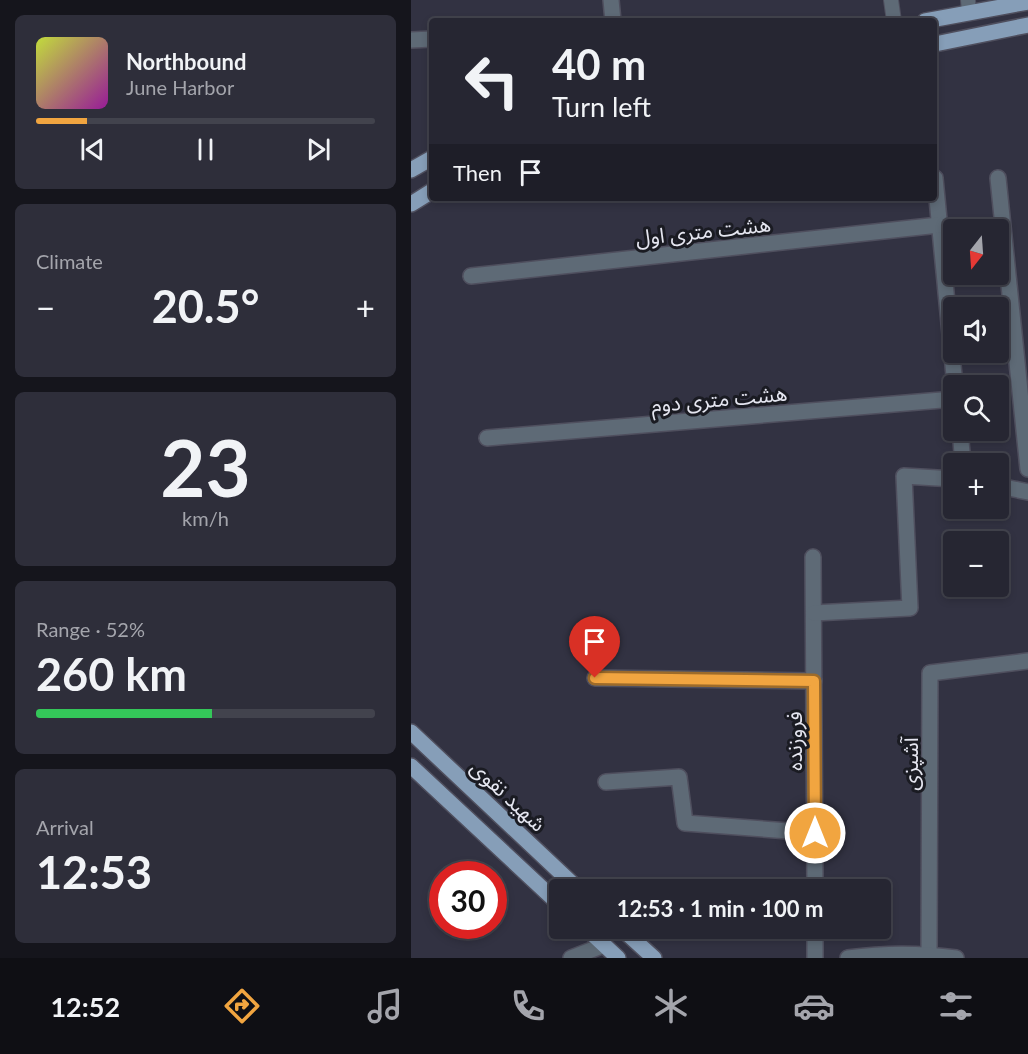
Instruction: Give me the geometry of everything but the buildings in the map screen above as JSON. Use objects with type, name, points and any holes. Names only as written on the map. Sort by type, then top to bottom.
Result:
[{"type":"main road","points":[[934,18],[969,7],[1028,2]]},
{"type":"main road","points":[[937,44],[1028,25]]},
{"type":"main road","points":[[411,170],[429,160]]},
{"type":"main road","points":[[411,204],[429,193]]},
{"type":"main road","name":"شهید نقوی","points":[[411,732],[567,879]]},
{"type":"main road","points":[[411,766],[549,895]]},
{"type":"main road","points":[[598,939],[618,958]]},
{"type":"main road","points":[[633,939],[654,958]]},
{"type":"street","points":[[611,0],[613,18]]},
{"type":"street","points":[[411,40],[429,39]]},
{"type":"street","points":[[998,178],[1028,469]]},
{"type":"street","points":[[937,201],[954,375]]},
{"type":"street","name":"هشت متری اول","points":[[471,276],[939,225]]},
{"type":"street","name":"هشت متری دوم","points":[[487,438],[943,400]]},
{"type":"street","points":[[814,613],[910,608],[905,476],[943,478]]},
{"type":"street","points":[[1009,488],[1028,492]]},
{"type":"street","name":"فروزنده","points":[[813,557],[815,879]]},
{"type":"street","name":"آشپزی","points":[[929,954],[930,673],[1028,661]]},
{"type":"street","points":[[595,678],[814,681]]},
{"type":"street","points":[[606,782],[679,777],[685,823],[815,833]]},
{"type":"street","points":[[815,939],[815,958]]},
{"type":"street","points":[[571,958],[604,945]]},
{"type":"street","points":[[848,958],[869,955],[929,954],[956,958]]},
{"type":"lane","points":[[891,0],[894,18]]},
{"type":"route","points":[[595,678],[814,681],[815,833]]}]
